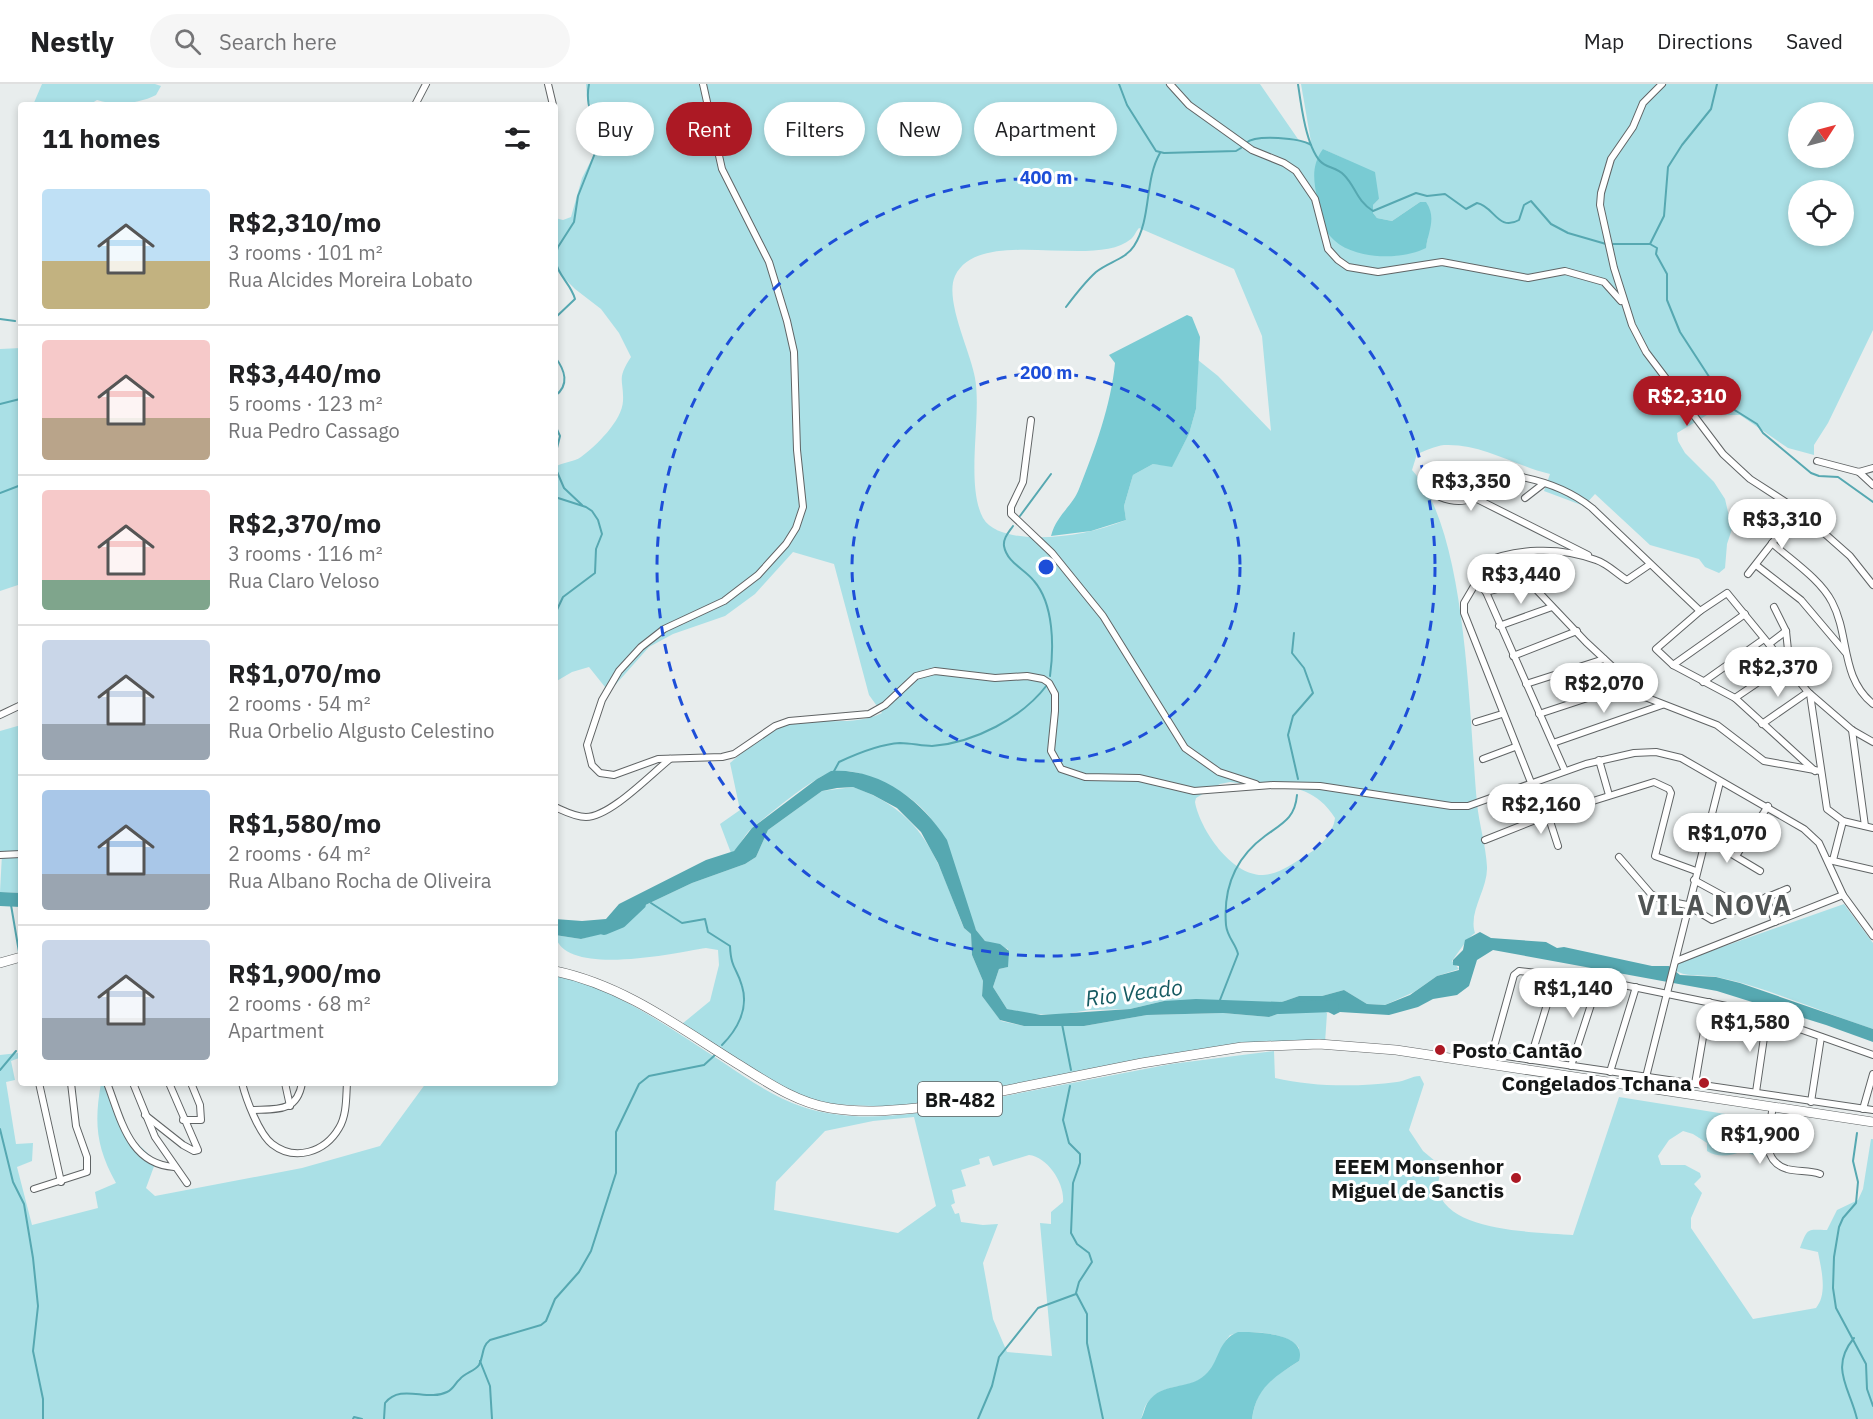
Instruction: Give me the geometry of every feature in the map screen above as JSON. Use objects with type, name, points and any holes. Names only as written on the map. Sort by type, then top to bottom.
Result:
[{"type":"highway","points":[[0,963],[18,958]]},
{"type":"highway","name":"BR-482","points":[[558,972],[601,983],[637,1000],[783,1092],[829,1108],[863,1111],[917,1108],[1152,1061],[1280,1044],[1361,1046],[1873,1122]]},
{"type":"street","points":[[417,102],[426,84]]},
{"type":"street","points":[[548,84],[552,102]]},
{"type":"street","points":[[703,84],[722,169],[769,262],[788,321],[794,352],[797,450],[804,497],[796,528],[767,567],[724,601],[652,637],[619,671],[602,700],[587,745],[592,765],[600,773],[614,774],[658,759],[722,757],[734,754],[775,726],[789,721],[869,714],[885,705],[916,676],[942,671],[995,678],[1027,676],[1043,679],[1049,683],[1055,694],[1052,756],[1061,769],[1071,774],[1139,778],[1194,791],[1262,786],[1340,788],[1437,804],[1468,806],[1599,760],[1645,752],[1671,754],[1768,806],[1804,829],[1819,843],[1831,860],[1843,895],[1873,936]]},
{"type":"street","points":[[1170,84],[1185,101],[1252,150],[1284,163],[1296,171],[1315,199],[1328,249],[1348,267],[1378,272],[1442,262],[1528,278],[1565,271],[1604,282],[1623,304]]},
{"type":"street","points":[[1662,84],[1643,103],[1633,127],[1611,159],[1602,186],[1600,205],[1623,304],[1646,352],[1713,444],[1750,479],[1798,510],[1850,556],[1873,585]]},
{"type":"street","points":[[1031,420],[1024,454],[1023,482],[1011,507],[1011,514],[1052,553],[1103,616],[1185,748],[1219,772],[1262,786]]},
{"type":"street","points":[[1817,461],[1859,472],[1873,485]]},
{"type":"street","points":[[1859,472],[1873,468]]},
{"type":"street","points":[[1649,564],[1628,579],[1597,560],[1475,498],[1452,500],[1440,497],[1430,484],[1428,471],[1431,469],[1492,471],[1514,474],[1584,501],[1700,611]]},
{"type":"street","points":[[1475,498],[1492,471]]},
{"type":"street","points":[[1525,498],[1543,484]]},
{"type":"street","points":[[1748,574],[1798,510]]},
{"type":"street","points":[[1772,543],[1830,597],[1839,616],[1852,678],[1873,704]]},
{"type":"street","points":[[1564,771],[1486,592],[1477,581],[1475,570],[1479,564],[1520,552],[1557,551],[1597,560]]},
{"type":"street","points":[[1756,565],[1801,600],[1845,652]]},
{"type":"street","points":[[1477,581],[1463,609],[1515,747],[1532,785]]},
{"type":"street","points":[[1486,592],[1513,585],[1531,584],[1604,659],[1646,697],[1663,705],[1691,712],[1717,725],[1764,761],[1818,771]]},
{"type":"street","points":[[1818,771],[1735,698],[1673,665],[1656,651],[1656,648],[1700,611],[1723,594],[1729,594],[1809,693],[1852,730],[1872,740]]},
{"type":"street","points":[[1499,626],[1552,607]]},
{"type":"street","points":[[1774,607],[1786,631],[1790,670]]},
{"type":"street","points":[[1673,665],[1745,614]]},
{"type":"street","points":[[1703,682],[1786,631]]},
{"type":"street","points":[[1513,656],[1577,632]]},
{"type":"street","points":[[1526,684],[1604,659]]},
{"type":"street","points":[[1735,698],[1785,664]]},
{"type":"street","points":[[1539,714],[1630,684]]},
{"type":"street","points":[[1762,724],[1809,693]]},
{"type":"street","points":[[1809,693],[1818,771],[1826,805],[1833,816],[1843,821],[1873,828]]},
{"type":"street","points":[[1553,743],[1663,705]]},
{"type":"street","points":[[0,715],[18,706]]},
{"type":"street","points":[[1476,722],[1503,714]]},
{"type":"street","points":[[1852,730],[1855,766],[1865,826]]},
{"type":"street","points":[[1483,759],[1515,747]]},
{"type":"street","points":[[558,808],[584,818],[595,816],[608,810],[670,759]]},
{"type":"street","points":[[1599,760],[1609,795]]},
{"type":"street","points":[[1485,840],[1548,815],[1654,782],[1669,789],[1671,796],[1655,856],[1696,871]]},
{"type":"street","points":[[1646,1077],[1670,987],[1687,905],[1720,782]]},
{"type":"street","points":[[1736,856],[1768,806]]},
{"type":"street","points":[[1548,815],[1558,846]]},
{"type":"street","points":[[1831,860],[1843,821]]},
{"type":"street","points":[[1705,838],[1760,871]]},
{"type":"street","points":[[0,855],[18,854]]},
{"type":"street","points":[[1619,857],[1651,894],[1669,902],[1687,905],[1708,919],[1715,920],[1726,916],[1787,889]]},
{"type":"street","points":[[1831,860],[1873,870]]},
{"type":"street","points":[[1694,880],[1727,898]]},
{"type":"street","points":[[1676,961],[1843,895]]},
{"type":"street","points":[[1766,897],[1775,922]]},
{"type":"street","points":[[1492,1054],[1514,975],[1519,971],[1599,980],[1709,1002],[1767,1017],[1872,1055]]},
{"type":"street","points":[[1530,1060],[1556,975]]},
{"type":"street","points":[[1571,1066],[1599,980]]},
{"type":"street","points":[[1610,1072],[1636,987]]},
{"type":"street","points":[[1695,1084],[1709,1002]]},
{"type":"street","points":[[1756,1092],[1767,1017]]},
{"type":"street","points":[[1811,1102],[1821,1036]]},
{"type":"street","points":[[1456,1059],[1492,1054],[1873,1110]]},
{"type":"street","points":[[1863,1109],[1873,1074]]},
{"type":"street","points":[[40,1086],[61,1182]]},
{"type":"street","points":[[34,1189],[82,1176],[89,1168],[76,1126],[71,1086]]},
{"type":"street","points":[[107,1086],[131,1142],[147,1159],[159,1166],[174,1167]]},
{"type":"street","points":[[135,1086],[145,1115],[174,1167],[187,1183]]},
{"type":"street","points":[[145,1115],[183,1145],[198,1150],[199,1147],[183,1119],[170,1086]]},
{"type":"street","points":[[183,1119],[201,1120],[200,1105],[192,1086]]},
{"type":"street","points":[[242,1086],[259,1128],[271,1143],[294,1154],[306,1154],[317,1150],[339,1128],[345,1109],[347,1086]]},
{"type":"street","points":[[286,1086],[290,1106]]},
{"type":"street","points":[[253,1110],[290,1106],[297,1100],[301,1086]]},
{"type":"street","points":[[1773,1106],[1767,1150],[1770,1158],[1785,1168],[1820,1174]]},
{"type":"shaded area","points":[[42,84],[155,84],[161,86],[156,95],[134,102],[97,100],[94,102],[34,102]]},
{"type":"shaded area","points":[[586,84],[1260,84],[1300,142],[1311,142],[1301,84],[1873,84],[1873,330],[1828,423],[1814,445],[1814,455],[1788,448],[1740,415],[1721,415],[1717,409],[1677,433],[1678,441],[1685,453],[1714,482],[1725,499],[1732,529],[1727,544],[1725,568],[1719,573],[1705,567],[1699,559],[1650,545],[1595,494],[1584,506],[1544,491],[1550,474],[1485,451],[1458,445],[1434,447],[1417,454],[1412,470],[1431,498],[1445,536],[1455,580],[1468,677],[1477,803],[1487,867],[1485,884],[1474,917],[1475,933],[1452,961],[1459,969],[1437,976],[1414,992],[1385,1005],[1367,1004],[1344,990],[1322,996],[1299,996],[1282,1002],[1164,1001],[1130,1009],[1089,1010],[1058,1015],[1030,1014],[1007,1009],[993,987],[999,969],[1008,967],[1008,949],[985,941],[976,930],[944,840],[934,822],[900,791],[859,773],[838,771],[824,775],[808,784],[751,829],[731,853],[720,824],[740,810],[730,763],[760,739],[780,727],[793,723],[857,720],[882,713],[869,695],[834,564],[793,552],[755,594],[725,616],[673,634],[649,647],[609,692],[589,667],[572,672],[558,680],[558,466],[581,457],[601,440],[613,425],[622,409],[622,375],[631,357],[619,333],[601,309],[558,272],[558,219],[563,220],[571,217],[582,178],[593,156],[654,156],[654,102],[589,102]],"holes":[[[1323,149],[1347,160],[1379,199],[1373,205],[1373,213],[1377,218],[1392,221],[1420,202],[1428,237],[1426,246],[1395,256],[1351,249]],[[1139,228],[1234,269],[1262,336],[1271,431],[1218,376],[1198,360],[1196,409],[1189,434],[1172,466],[1153,464],[1133,475],[1124,506],[1126,520],[1103,528],[1053,537],[1009,534],[991,527],[983,518],[975,487],[977,394],[973,367],[959,326],[953,298],[955,276],[968,261],[988,253],[1012,250],[1092,251],[1114,247],[1131,239]],[[1230,782],[1302,790],[1325,805],[1335,818],[1334,824],[1328,835],[1315,849],[1285,868],[1263,875],[1251,873],[1229,860],[1219,849],[1203,825],[1195,802],[1196,798],[1220,784]]]},
{"type":"shaded area","points":[[1323,149],[1375,172],[1379,199],[1373,205],[1373,213],[1377,218],[1392,221],[1420,202],[1426,202],[1431,214],[1431,225],[1426,248],[1403,255],[1376,256],[1350,250],[1330,236],[1322,217],[1314,172]]},
{"type":"shaded area","points":[[1187,315],[1192,317],[1200,337],[1196,409],[1189,434],[1172,467],[1153,464],[1133,475],[1124,506],[1126,520],[1091,531],[1051,536],[1057,522],[1079,489],[1102,427],[1115,363],[1109,355]]},
{"type":"shaded area","points":[[18,348],[18,585],[0,591],[0,349]]},
{"type":"shaded area","points":[[18,726],[18,893],[0,892],[2,854],[0,853],[0,731]]},
{"type":"shaded area","points":[[831,771],[849,771],[882,781],[898,789],[912,800],[937,825],[947,840],[976,930],[985,941],[1000,944],[1009,951],[1008,967],[999,969],[993,987],[1007,1009],[1041,1015],[1130,1009],[1164,1001],[1196,999],[1282,1002],[1299,996],[1322,996],[1344,990],[1367,1004],[1385,1005],[1410,995],[1437,976],[1459,970],[1459,966],[1453,965],[1453,960],[1463,950],[1465,940],[1480,932],[1491,938],[1546,942],[1557,948],[1564,947],[1652,966],[1669,966],[1680,975],[1716,977],[1740,983],[1873,1029],[1873,1042],[1717,991],[1493,950],[1477,960],[1469,986],[1457,995],[1433,999],[1418,1007],[1389,1015],[1340,1012],[1334,1015],[1315,1005],[1305,1004],[1269,1017],[1223,1013],[1147,1015],[1084,1026],[1024,1026],[1000,1020],[982,996],[983,981],[972,955],[971,934],[964,928],[938,863],[921,832],[897,808],[853,787],[822,791],[768,830],[756,857],[745,864],[692,883],[637,909],[612,930],[602,934],[581,939],[558,935],[558,919],[582,921],[606,919],[619,904],[706,860],[734,851],[752,828]]},
{"type":"shaded area","points":[[853,787],[878,798],[898,811],[914,826],[937,861],[964,928],[971,934],[972,955],[983,981],[982,996],[1001,1021],[1024,1026],[1084,1026],[1147,1015],[1223,1013],[1269,1017],[1305,1004],[1315,1005],[1327,1013],[1325,1043],[1298,1043],[894,1107],[827,1104],[790,1092],[682,1024],[710,1001],[719,965],[718,950],[706,948],[622,960],[598,959],[578,956],[563,948],[558,940],[558,935],[581,939],[612,930],[637,909],[692,883],[745,864],[756,857],[768,830],[822,791]]},
{"type":"shaded area","points":[[0,892],[18,893],[18,907],[0,906]]},
{"type":"shaded area","points":[[1844,904],[1873,943],[1873,1029],[1736,981],[1688,975],[1673,969],[1674,964]]},
{"type":"shaded area","points":[[558,975],[600,989],[643,1011],[752,1082],[782,1098],[803,1107],[831,1114],[888,1116],[916,1113],[1171,1064],[1274,1051],[1275,1078],[1290,1081],[1320,1085],[1367,1085],[1397,1082],[1420,1076],[1424,1084],[1409,1130],[1423,1151],[1441,1166],[1438,1189],[1445,1203],[1458,1214],[1476,1222],[1518,1231],[1573,1235],[1619,1097],[1767,1122],[1761,1154],[1758,1157],[1744,1151],[1726,1156],[1716,1155],[1707,1151],[1707,1143],[1683,1131],[1669,1140],[1658,1156],[1661,1165],[1685,1165],[1700,1173],[1701,1177],[1694,1184],[1702,1193],[1691,1218],[1691,1228],[1753,1319],[1816,1308],[1820,1302],[1823,1288],[1818,1252],[1800,1248],[1809,1231],[1827,1230],[1837,1210],[1858,1200],[1863,1189],[1871,1139],[1873,1139],[1873,1419],[1252,1419],[1254,1407],[1262,1390],[1274,1378],[1299,1361],[1299,1348],[1286,1338],[1277,1335],[1246,1332],[1230,1335],[1213,1366],[1199,1380],[1169,1388],[1155,1395],[1147,1404],[1141,1419],[0,1419],[0,1055],[18,1053],[18,1058],[11,1061],[15,1080],[6,1082],[16,1144],[33,1143],[32,1161],[17,1167],[32,1225],[98,1208],[95,1192],[116,1183],[104,1158],[98,1134],[101,1086],[105,1086],[126,1133],[156,1161],[146,1188],[155,1196],[302,1168],[380,1146],[424,1086],[558,1086]],"holes":[[[914,1117],[936,1206],[898,1233],[774,1210],[776,1182],[825,1131],[873,1121]],[[1029,1155],[1036,1157],[1054,1172],[1063,1195],[1063,1202],[1051,1212],[1051,1224],[1040,1223],[1052,1356],[1007,1352],[993,1319],[983,1263],[998,1224],[983,1225],[961,1222],[959,1213],[955,1214],[951,1205],[955,1203],[952,1190],[966,1186],[961,1170],[980,1164],[979,1159],[989,1156],[993,1166]]]},
{"type":"shaded area","points":[[1238,1332],[1279,1336],[1296,1344],[1300,1351],[1299,1361],[1274,1378],[1262,1391],[1254,1408],[1252,1419],[1141,1419],[1147,1404],[1154,1395],[1168,1388],[1191,1383],[1205,1375],[1214,1364],[1226,1340]]},
{"type":"waterway","points":[[558,247],[574,222],[578,196],[599,143],[589,108],[589,84]]},
{"type":"waterway","points":[[1119,84],[1127,105],[1156,151],[1164,153],[1236,151],[1241,148]]},
{"type":"waterway","points":[[1298,84],[1305,124],[1315,154],[1322,163],[1344,175],[1367,207],[1373,211],[1416,193],[1427,196],[1445,194],[1466,209],[1477,203],[1483,205],[1501,221],[1512,223],[1519,220],[1524,205],[1531,201],[1551,224],[1568,233],[1606,244]]},
{"type":"waterway","points":[[1650,244],[1664,216],[1668,167],[1682,145],[1711,109],[1717,84]]},
{"type":"waterway","points":[[1246,143],[1251,140],[1278,138],[1298,140],[1311,145]]},
{"type":"waterway","points":[[1066,307],[1096,272],[1126,254],[1134,246],[1140,235],[1152,175],[1160,153]]},
{"type":"waterway","points":[[1613,244],[1650,244],[1657,248],[1656,254],[1667,274],[1667,300],[1680,332],[1719,392],[1733,409],[1757,424],[1763,433],[1811,473],[1838,477],[1873,502]]},
{"type":"waterway","points":[[558,268],[575,299],[558,315]]},
{"type":"waterway","points":[[0,319],[15,321]]},
{"type":"waterway","points":[[558,362],[564,377],[563,387],[558,394]]},
{"type":"waterway","points":[[0,404],[18,400]]},
{"type":"waterway","points":[[558,432],[560,436],[558,444]]},
{"type":"waterway","points":[[558,474],[564,488],[582,505]]},
{"type":"waterway","points":[[1020,516],[1051,474]]},
{"type":"waterway","points":[[0,493],[18,486]]},
{"type":"waterway","points":[[558,498],[592,511],[598,520],[602,534],[596,549],[595,573],[563,597],[558,608]]},
{"type":"waterway","points":[[1013,526],[1004,540],[1006,552],[1012,561],[1034,581],[1046,601],[1052,639],[1050,676]]},
{"type":"waterway","points":[[1294,633],[1292,653],[1304,668],[1313,693],[1293,716],[1288,735],[1298,779]]},
{"type":"waterway","points":[[833,773],[839,762],[877,747],[900,743],[932,746],[948,744],[980,734],[1011,718],[1037,697],[1047,685]]},
{"type":"waterway","points":[[1220,1000],[1238,954],[1226,925],[1227,899],[1233,875],[1246,854],[1291,815],[1297,795]]},
{"type":"waterway","points":[[651,903],[682,923],[705,919],[708,932],[730,946],[733,964],[742,986],[744,1003],[737,1026],[722,1045]]},
{"type":"waterway","name":"Rio Veado","points":[[604,929],[621,922],[640,904]]},
{"type":"waterway","points":[[11,905],[18,946]]},
{"type":"waterway","name":"Rio Veado","points":[[1279,1008],[1333,1006]]},
{"type":"waterway","points":[[1062,1024],[1071,1070]]},
{"type":"waterway","points":[[0,1070],[16,1051]]},
{"type":"waterway","points":[[384,1419],[385,1403],[391,1397],[406,1393],[439,1395],[447,1392],[479,1365],[485,1346],[490,1340],[541,1325],[546,1321],[555,1299],[579,1272],[591,1251],[616,1173],[616,1132],[639,1084],[649,1076],[704,1065],[715,1055]]},
{"type":"waterway","points":[[1070,1086],[1063,1120],[1069,1143],[1080,1154],[1080,1163],[1073,1183],[1071,1233],[1077,1244],[1089,1253],[1092,1262],[1079,1282],[1076,1293],[1087,1314],[1087,1343],[1103,1419]]},
{"type":"waterway","points":[[0,1129],[13,1182],[24,1204],[33,1258],[38,1306],[33,1351],[43,1399],[43,1419]]},
{"type":"waterway","points":[[1857,1133],[1853,1161],[1858,1182],[1856,1203],[1843,1218],[1839,1227],[1834,1257],[1833,1288],[1836,1308],[1866,1364],[1867,1389],[1873,1406]]},
{"type":"waterway","points":[[978,1419],[992,1386],[999,1357],[1038,1308],[1076,1294]]},
{"type":"waterway","points":[[1854,1338],[1843,1359],[1842,1369],[1857,1419]]},
{"type":"waterway","points":[[480,1361],[490,1386],[492,1419]]},
{"type":"waterway","points":[[353,1419],[354,1417],[362,1419]]},
{"type":"place","name":"Posto Cantão","points":[[1440,1050]]},
{"type":"place","name":"Congelados Tchana","points":[[1704,1083]]},
{"type":"place","name":"EEEM Monsenhor Miguel de Sanctis","points":[[1516,1178]]},
{"type":"district","name":"VILA NOVA","points":[[1715,904]]}]
